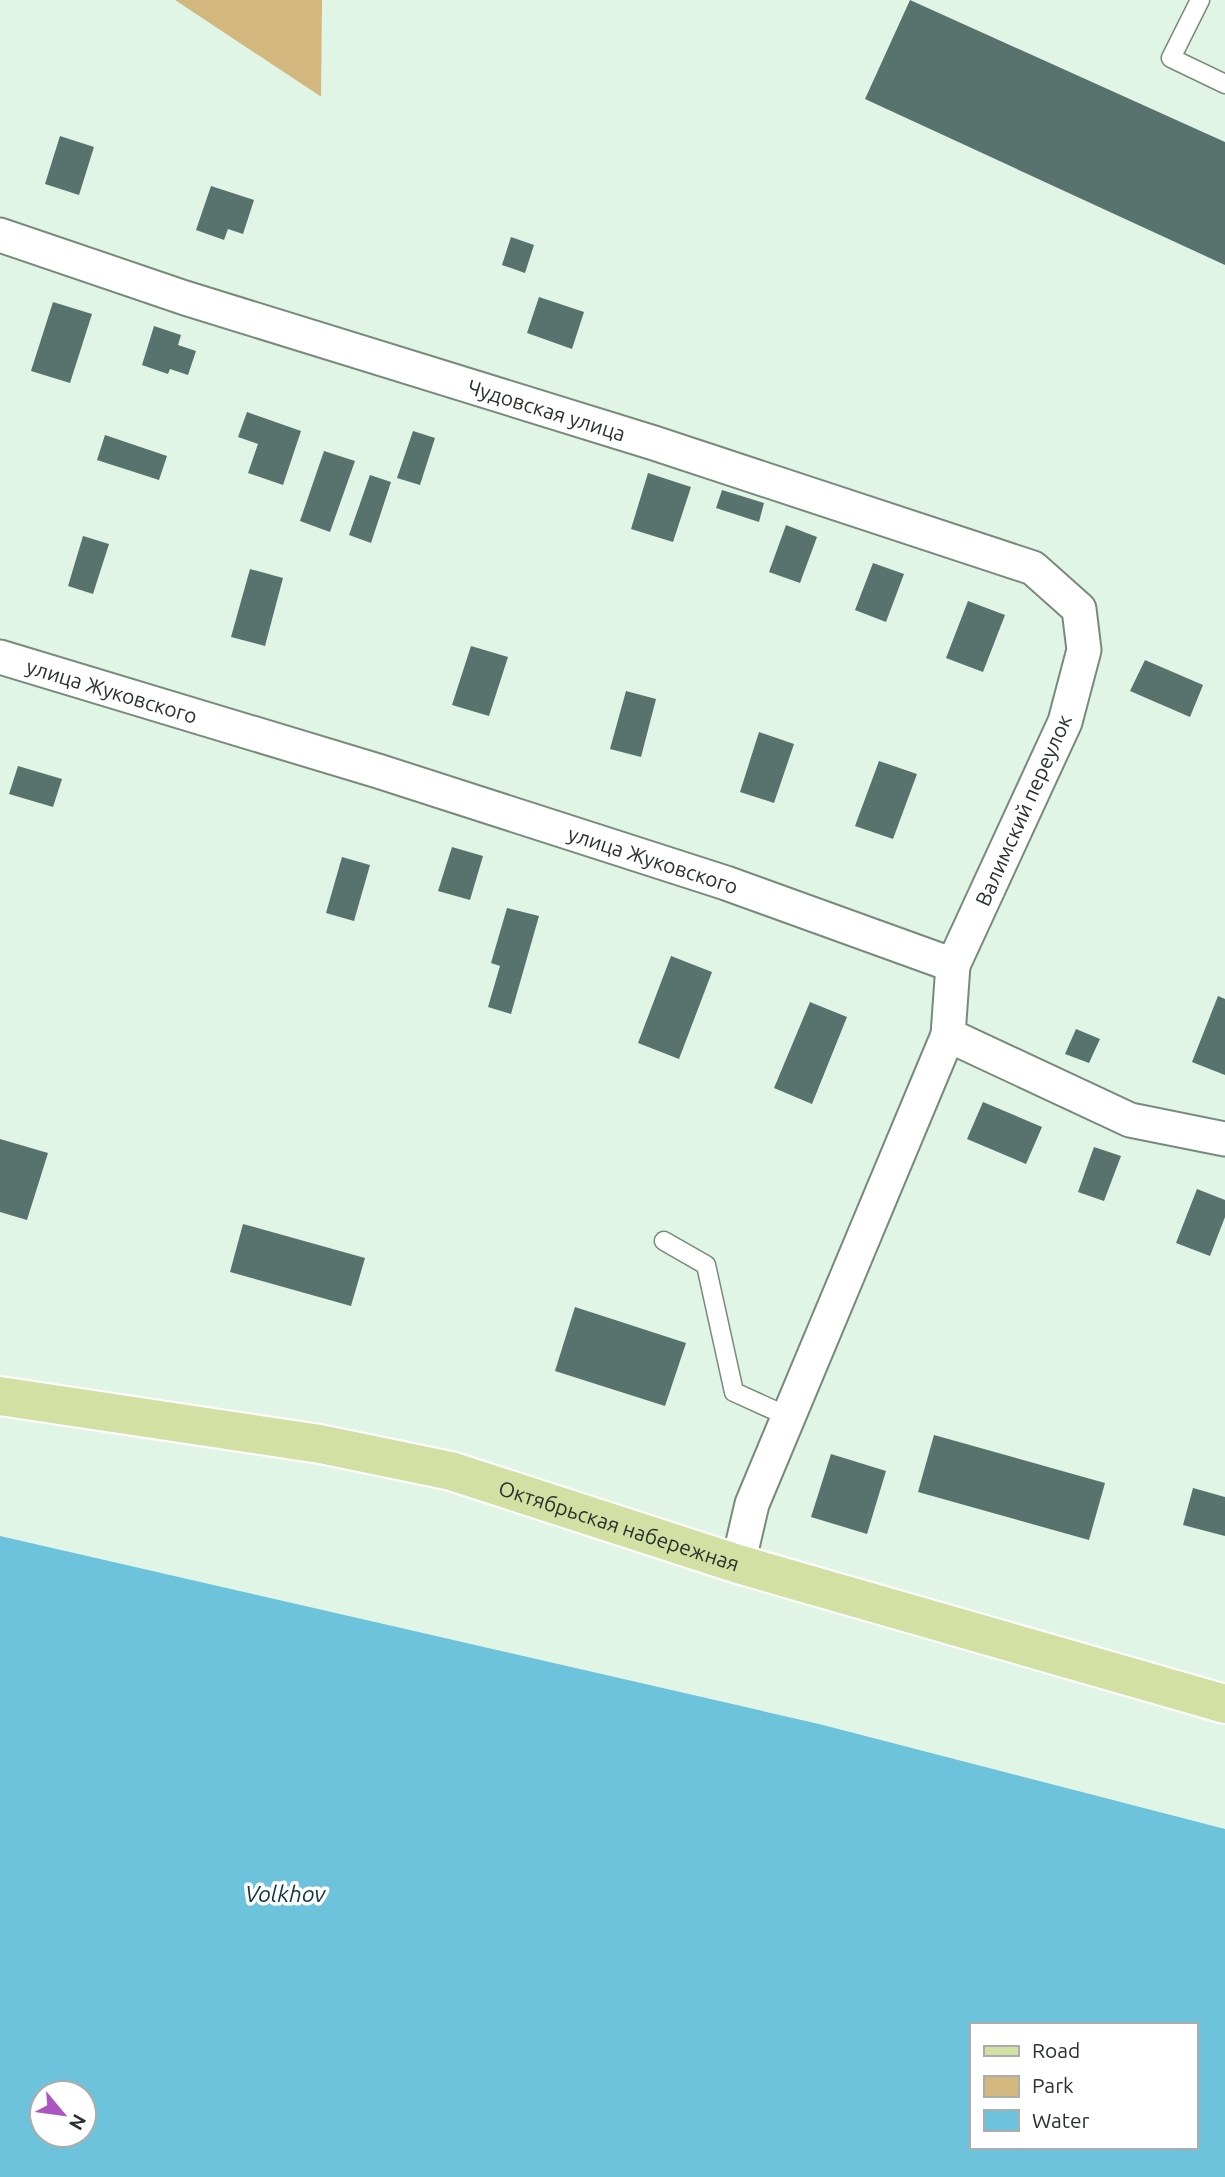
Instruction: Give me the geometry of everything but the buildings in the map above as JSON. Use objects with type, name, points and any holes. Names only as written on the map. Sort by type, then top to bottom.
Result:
[{"type":"main road","name":"Октябрьская набережная","points":[[0,1396],[320,1444],[451,1471],[738,1564],[1225,1704]]},
{"type":"street","name":"Чудовская улица","points":[[0,235],[185,298],[654,443],[1033,568],[1079,609]]},
{"type":"street","name":"Валимский переулок","points":[[953,965],[1065,722],[1084,650],[1079,609]]},
{"type":"street","name":"улица Жуковского","points":[[0,657],[378,771],[713,878],[953,965]]},
{"type":"street","points":[[738,1564],[752,1504],[948,1035],[953,965]]},
{"type":"street","points":[[948,1035],[1130,1120],[1225,1139]]},
{"type":"lane","points":[[1200,0],[1171,58],[1225,84]]},
{"type":"lane","points":[[664,1241],[706,1265],[734,1392],[789,1417]]},
{"type":"green space","points":[[175,0],[322,0],[321,96],[320,96]]},
{"type":"water","name":"Volkhov","points":[[0,1536],[819,1724],[1225,1829],[1225,2177],[0,2177]]}]
